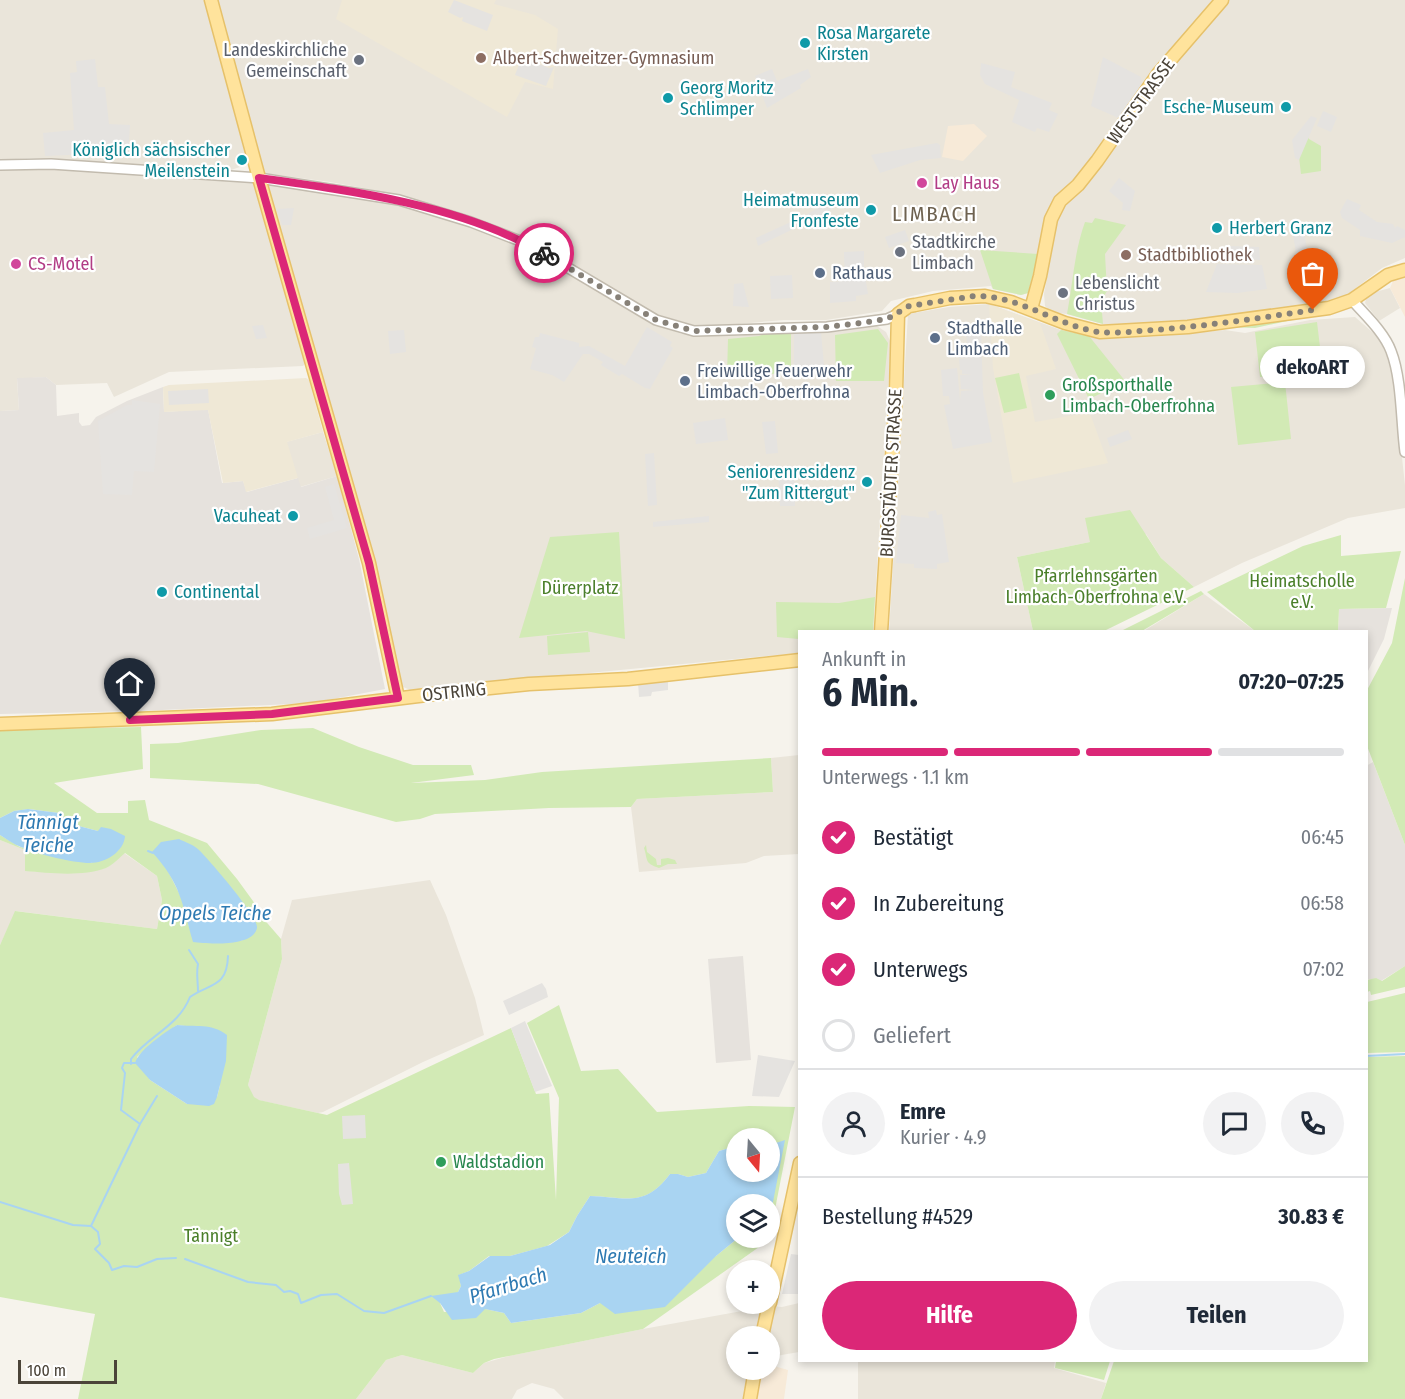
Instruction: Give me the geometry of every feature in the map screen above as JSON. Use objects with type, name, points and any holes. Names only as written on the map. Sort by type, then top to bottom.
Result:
[{"type":"main road","points":[[211,0],[259,178],[369,563],[398,698]]},
{"type":"main road","name":"WESTSTRASSE","points":[[1031,309],[1051,219],[1060,201],[1082,180],[1158,74],[1222,0]]},
{"type":"main road","points":[[898,314],[909,306],[985,296],[1031,309],[1065,323],[1100,332],[1188,327],[1329,308],[1352,300],[1388,275],[1405,270]]},
{"type":"main road","name":"BURGSTÄDTER STRASSE","points":[[881,630],[896,392],[898,314]]},
{"type":"main road","name":"OSTRING","points":[[0,724],[272,714],[529,684],[681,674],[798,660]]},
{"type":"main road","points":[[780,1260],[798,1173]]},
{"type":"main road","points":[[750,1399],[753,1380]]},
{"type":"street","points":[[0,165],[51,164],[259,178],[399,200],[471,222],[528,244],[656,320],[694,331],[827,327],[887,319],[898,314]]},
{"type":"street","points":[[1352,300],[1381,333],[1391,350],[1396,371],[1405,452]]},
{"type":"shaded area","points":[[0,0],[205,0],[246,158],[243,166],[231,170],[30,158],[0,160]]},
{"type":"shaded area","points":[[217,0],[1215,0],[1074,181],[1038,254],[1028,293],[1021,295],[993,289],[991,286],[933,291],[891,301],[882,311],[826,320],[694,325],[659,315],[625,299],[531,239],[472,216],[400,195],[263,173]]},
{"type":"shaded area","name":"Albert-Schweitzer-Gymnasium","points":[[342,0],[496,0],[494,4],[535,15],[558,29],[553,89],[525,82],[507,117],[336,19]]},
{"type":"shaded area","points":[[454,0],[493,15],[487,31],[462,21],[463,17],[460,18],[448,12]]},
{"type":"shaded area","points":[[1225,0],[1405,0],[1405,258],[1382,268],[1343,298],[1296,307],[1187,322],[1130,325],[1103,324],[1051,312],[1045,306],[1044,294],[1062,205],[1161,75]]},
{"type":"shaded area","points":[[522,57],[549,68],[554,67],[546,86],[515,75]]},
{"type":"shaded area","points":[[1103,57],[1141,77],[1142,86],[1121,119],[1091,106]]},
{"type":"shaded area","points":[[95,59],[98,87],[105,87],[109,124],[130,125],[128,156],[92,154],[45,156],[43,133],[74,130],[70,73],[77,72],[76,61]]},
{"type":"shaded area","points":[[981,63],[1015,72],[1011,87],[1052,103],[1049,110],[1058,114],[1049,132],[1037,128],[1035,132],[1012,122],[1019,100],[985,84],[980,75]]},
{"type":"shaded area","points":[[772,69],[777,81],[808,69],[811,77],[800,85],[801,88],[767,108],[755,76]]},
{"type":"shaded area","points":[[1323,111],[1337,117],[1331,132],[1317,126]]},
{"type":"shaded area","points":[[1311,116],[1317,118],[1299,160],[1295,158],[1292,140]]},
{"type":"shaded area","points":[[974,124],[987,136],[963,161],[942,157],[948,126]]},
{"type":"shaded area","points":[[937,143],[940,145],[941,158],[920,160],[880,173],[871,155]]},
{"type":"shaded area","points":[[29,168],[255,182],[306,362],[303,366],[169,372],[114,397],[107,383],[56,385],[46,377],[17,379],[19,410],[0,411],[0,170]]},
{"type":"shaded area","points":[[1119,178],[1135,191],[1130,211],[1122,210],[1123,203],[1109,191]]},
{"type":"shaded area","points":[[271,183],[393,203],[447,219],[525,248],[653,324],[682,334],[738,336],[772,331],[837,332],[877,326],[886,332],[891,343],[873,630],[798,630],[798,653],[410,690],[399,685],[267,187]]},
{"type":"shaded area","points":[[850,190],[851,198],[758,246],[756,238],[806,215]]},
{"type":"shaded area","points":[[1347,199],[1361,205],[1359,210],[1377,222],[1393,224],[1395,228],[1397,226],[1405,230],[1405,237],[1392,243],[1360,236],[1360,230],[1342,218],[1340,212]]},
{"type":"shaded area","points":[[294,208],[291,225],[282,225],[277,209]]},
{"type":"shaded area","points":[[1303,228],[1309,258],[1297,260],[1293,233]]},
{"type":"shaded area","points":[[905,230],[909,241],[889,248],[885,237]]},
{"type":"shaded area","points":[[1229,246],[1259,247],[1260,260],[1220,259]]},
{"type":"shaded area","points":[[864,251],[868,294],[856,296],[856,301],[830,303],[830,282],[845,281],[844,252]]},
{"type":"shaded area","points":[[1217,264],[1262,265],[1267,289],[1237,293],[1206,292]]},
{"type":"shaded area","points":[[792,275],[793,298],[771,299],[770,276]]},
{"type":"shaded area","points":[[1405,275],[1405,317],[1390,288],[1394,279]]},
{"type":"shaded area","points":[[743,283],[749,307],[733,306],[734,284]]},
{"type":"shaded area","points":[[1390,288],[1400,308],[1379,321],[1365,303],[1366,299],[1375,292]]},
{"type":"shaded area","points":[[989,304],[1061,330],[1099,338],[1152,337],[1225,330],[1245,333],[1310,320],[1355,317],[1378,337],[1392,367],[1405,485],[1405,508],[1348,518],[1242,563],[1194,587],[1161,558],[1146,534],[1090,542],[1017,557],[1033,630],[889,630],[908,314],[949,307]]},
{"type":"shaded area","points":[[989,304],[1040,323],[1056,369],[1026,376],[1035,422],[1086,413],[1091,416],[1108,463],[1013,483],[993,368]]},
{"type":"shaded area","points":[[263,325],[267,338],[256,339],[252,326]]},
{"type":"shaded area","points":[[647,327],[672,342],[670,346],[673,348],[650,389],[622,374],[619,376],[601,365],[603,362],[589,354],[583,354],[564,382],[552,375],[530,369],[536,348],[532,347],[535,337],[539,337],[540,333],[579,343],[579,347],[589,346],[625,366]]},
{"type":"shaded area","points":[[404,330],[406,352],[390,354],[388,331]]},
{"type":"shaded area","points":[[981,331],[983,393],[992,442],[953,449],[944,405],[950,404],[949,396],[943,396],[941,370],[957,368],[960,400],[961,391],[973,390],[961,389],[960,375],[972,374],[962,374],[959,359],[972,358],[959,358],[959,344],[967,343],[966,332]]},
{"type":"shaded area","points":[[821,332],[824,366],[794,367],[794,333]]},
{"type":"shaded area","points":[[46,377],[56,385],[57,416],[79,413],[79,422],[82,426],[90,425],[96,417],[127,401],[163,387],[164,412],[208,409],[222,483],[243,481],[247,492],[298,478],[301,487],[337,476],[359,559],[385,689],[312,703],[141,711],[0,714],[0,411],[19,410],[17,378]]},
{"type":"shaded area","points":[[306,378],[309,380],[323,432],[287,442],[298,478],[246,492],[243,481],[223,483],[208,410],[164,412],[163,387],[169,385]]},
{"type":"shaded area","points":[[208,389],[209,403],[169,405],[168,391]]},
{"type":"shaded area","points":[[132,400],[160,404],[154,472],[134,471],[132,495],[103,494],[98,421],[127,405],[132,405]]},
{"type":"shaded area","points":[[725,418],[728,440],[696,444],[693,423]]},
{"type":"shaded area","points":[[775,421],[778,453],[766,454],[762,422]]},
{"type":"shaded area","points":[[1128,430],[1132,439],[1110,447],[1107,438]]},
{"type":"shaded area","points":[[323,432],[337,476],[300,487],[286,442]]},
{"type":"shaded area","points":[[654,453],[657,505],[648,506],[645,454]]},
{"type":"shaded area","points":[[794,468],[795,506],[780,506],[778,469]]},
{"type":"shaded area","points":[[334,484],[347,528],[310,539],[307,528],[334,520],[325,487]]},
{"type":"shaded area","points":[[936,510],[937,515],[942,514],[949,562],[937,564],[937,569],[914,568],[914,564],[896,563],[901,515],[929,518],[928,512]]},
{"type":"shaded area","points":[[709,516],[709,522],[653,527],[653,522]]},
{"type":"shaded area","points":[[1204,594],[1254,630],[1145,630]]},
{"type":"shaded area","points":[[1392,608],[1384,639],[1368,671],[1368,630],[1338,630],[1339,609]]},
{"type":"shaded area","points":[[668,680],[668,690],[652,692],[651,696],[639,697],[638,682]]},
{"type":"shaded area","points":[[798,755],[798,854],[764,856],[746,863],[639,872],[631,807],[637,799],[773,792],[771,758]]},
{"type":"shaded area","points":[[1373,762],[1405,845],[1405,966],[1381,981],[1368,979],[1368,765]]},
{"type":"shaded area","points":[[0,840],[25,850],[25,871],[76,873],[98,870],[108,867],[124,853],[157,876],[162,900],[157,929],[16,911],[0,945]]},
{"type":"shaded area","points":[[430,880],[446,915],[475,998],[484,1035],[423,1062],[323,1112],[318,1113],[253,1097],[248,1085],[282,959],[281,939],[292,900]]},
{"type":"shaded area","points":[[743,956],[751,1060],[716,1063],[708,959]]},
{"type":"shaded area","points":[[542,983],[548,997],[509,1015],[503,1001]]},
{"type":"shaded area","points":[[525,1021],[552,1086],[535,1092],[511,1028]]},
{"type":"shaded area","points":[[758,1055],[795,1061],[779,1097],[752,1096]]},
{"type":"shaded area","points":[[365,1115],[366,1138],[343,1139],[342,1116]]},
{"type":"shaded area","points":[[349,1163],[353,1204],[342,1205],[339,1194],[338,1164]]},
{"type":"shaded area","points":[[791,1254],[798,1255],[798,1294],[782,1294]]},
{"type":"shaded area","points":[[798,1303],[798,1352],[780,1355],[780,1326],[726,1326],[726,1380],[753,1380],[750,1399],[564,1399],[554,1389],[532,1383],[517,1390],[512,1399],[356,1399],[386,1360],[402,1355],[473,1373],[484,1363],[509,1356],[726,1314],[780,1314],[780,1307]]},
{"type":"shaded area","points":[[858,1362],[1055,1362],[1054,1368],[1106,1383],[1101,1399],[858,1399]]},
{"type":"shaded area","points":[[780,1368],[788,1370],[784,1399],[750,1399],[753,1380],[780,1380]]},
{"type":"green space","points":[[1305,132],[1309,139],[1321,146],[1321,171],[1301,174],[1297,140]]},
{"type":"green space","points":[[1095,218],[1126,225],[1105,254],[1107,291],[1101,301],[1103,324],[1067,314],[1081,233],[1085,222],[1092,223]]},
{"type":"green space","points":[[980,250],[1038,254],[1028,293],[1021,295],[993,289]]},
{"type":"green space","points":[[1306,317],[1255,328],[1226,327]]},
{"type":"green space","points":[[1317,322],[1320,347],[1272,354],[1274,376],[1260,377],[1255,332]]},
{"type":"green space","points":[[878,329],[888,343],[884,381],[836,381],[835,335]]},
{"type":"green space","points":[[1061,330],[1089,336],[1126,382],[1089,399],[1057,334]]},
{"type":"green space","points":[[768,333],[791,334],[791,373],[727,376],[728,339]]},
{"type":"green space","points":[[1019,373],[1027,408],[1004,413],[995,378]]},
{"type":"green space","points":[[1285,382],[1291,439],[1238,445],[1231,387]]},
{"type":"green space","name":"Pfarrlehnsgärten Limbach-Oberfrohna e.V.","points":[[1130,510],[1161,558],[1194,587],[1106,630],[1033,630],[1017,557],[1090,542],[1085,518]]},
{"type":"green space","name":"Dürerplatz","points":[[619,532],[625,639],[586,631],[519,638],[550,537]]},
{"type":"green space","name":"Heimatscholle e.V.","points":[[1341,535],[1341,556],[1401,551],[1386,608],[1339,609],[1338,630],[1254,630],[1207,592],[1303,546]]},
{"type":"green space","points":[[1405,578],[1405,845],[1368,749],[1368,688],[1392,643]]},
{"type":"green space","points":[[1201,591],[1204,594],[1144,630],[1123,630]]},
{"type":"green space","points":[[875,597],[873,630],[798,630],[798,639],[777,637],[776,602],[839,603]]},
{"type":"green space","points":[[588,632],[590,652],[548,655],[547,636]]},
{"type":"green space","name":"Tännigt","points":[[141,727],[143,769],[54,783],[97,813],[128,813],[128,801],[145,800],[149,820],[207,843],[281,939],[282,959],[248,1085],[254,1097],[259,1100],[327,1115],[511,1028],[536,1094],[549,1093],[556,1200],[559,1098],[527,1023],[559,1005],[581,1071],[618,1069],[657,1112],[749,1106],[795,1107],[778,1194],[773,1194],[776,1182],[780,1182],[780,1161],[784,1141],[780,1142],[780,1128],[726,1128],[726,1149],[719,1151],[706,1173],[688,1177],[670,1174],[652,1192],[634,1198],[590,1196],[569,1232],[547,1246],[510,1256],[489,1256],[469,1271],[459,1275],[461,1286],[458,1292],[440,1303],[444,1312],[485,1309],[504,1313],[511,1323],[581,1313],[600,1303],[716,1256],[726,1248],[758,1248],[741,1260],[726,1260],[726,1270],[643,1329],[494,1359],[484,1363],[473,1373],[402,1355],[386,1360],[356,1399],[78,1399],[95,1314],[0,1297],[0,945],[15,911],[157,929],[162,900],[157,876],[125,853],[109,867],[87,873],[25,871],[25,850],[0,840],[0,835],[20,847],[92,863],[98,831],[71,824],[58,813],[29,809],[14,811],[0,818],[0,730]],"holes":[[[167,869],[243,940],[203,943],[189,927],[184,903]],[[177,1025],[185,1026],[220,1085],[217,1097],[187,1104],[150,1080],[137,1057]]]},
{"type":"green space","points":[[313,728],[359,747],[413,765],[471,765],[474,775],[411,783],[485,780],[542,772],[771,758],[773,792],[637,799],[631,807],[549,808],[435,814],[420,819],[396,822],[258,784],[150,778],[150,744],[178,743],[261,730]]},
{"type":"green space","points":[[646,845],[647,852],[656,859],[657,865],[661,865],[661,859],[668,858],[675,860],[677,864],[668,864],[659,868],[649,863],[644,848]]},
{"type":"green space","points":[[1405,966],[1405,987],[1371,995],[1370,991],[1368,992],[1368,980],[1376,978],[1382,981]]},
{"type":"green space","points":[[1405,993],[1405,1052],[1368,1053],[1368,1002]]},
{"type":"green space","points":[[1405,1056],[1405,1399],[1101,1399],[1114,1362],[1368,1362],[1368,1057]]},
{"type":"green space","points":[[1056,1362],[1110,1362],[1104,1380],[1055,1368]]},
{"type":"water","name":"Tännigt Teiche","points":[[28,809],[59,813],[71,824],[98,831],[101,827],[111,829],[125,836],[124,842],[113,856],[90,863],[65,860],[28,850],[0,835],[0,818],[14,811]]},
{"type":"water","name":"Oppels Teiche","points":[[179,839],[199,850],[232,889],[255,922],[257,928],[254,934],[229,943],[193,942],[175,884],[152,852],[161,842]]},
{"type":"water","points":[[177,1025],[209,1027],[227,1035],[226,1061],[214,1104],[209,1106],[187,1104],[150,1080],[135,1063],[147,1047]]},
{"type":"water","name":"Neuteich","points":[[785,1140],[780,1166],[780,1142]]},
{"type":"water","name":"Neuteich","points":[[726,1149],[726,1182],[777,1182],[775,1194],[726,1194],[726,1248],[665,1307],[615,1314],[600,1303],[581,1313],[511,1323],[504,1313],[485,1309],[476,1318],[452,1320],[440,1303],[431,1296],[458,1292],[461,1286],[458,1275],[469,1271],[490,1256],[510,1256],[550,1245],[569,1232],[590,1196],[634,1198],[643,1196],[661,1185],[670,1174],[688,1177],[706,1173],[719,1151]]},
{"type":"waterway","points":[[148,851],[153,853]]},
{"type":"waterway","points":[[189,950],[198,964],[198,991]]},
{"type":"waterway","points":[[131,1064],[131,1059],[138,1051],[178,1016],[190,997],[221,979],[227,966],[228,956]]},
{"type":"waterway","name":"Pfarrbach","points":[[1368,1056],[1405,1054]]},
{"type":"waterway","points":[[135,1063],[124,1063],[122,1068],[125,1073],[121,1110],[140,1124]]},
{"type":"waterway","points":[[91,1226],[140,1124],[157,1096]]},
{"type":"waterway","name":"Pfarrbach","points":[[0,1202],[73,1225],[91,1226],[98,1232],[100,1244],[95,1249],[109,1263],[112,1270],[124,1266],[137,1267],[157,1259],[176,1258]]},
{"type":"waterway","name":"Pfarrbach","points":[[185,1259],[248,1282],[276,1285],[284,1292],[290,1291],[298,1294],[301,1303],[321,1295],[337,1294],[364,1311],[384,1313],[431,1296]]},
{"type":"way so far","points":[[544,253],[656,320],[694,331],[827,327],[853,324],[887,319],[909,306],[975,296],[1011,302],[1065,323],[1100,332],[1188,327],[1313,310]]},
{"type":"place","name":"Rosa Margarete Kirsten","points":[[805,43]]},
{"type":"place","name":"Albert-Schweitzer-Gymnasium","points":[[481,58]]},
{"type":"place","name":"Landeskirchliche Gemeinschaft","points":[[359,60]]},
{"type":"place","name":"Georg Moritz Schlimper","points":[[668,98]]},
{"type":"place","name":"Esche-Museum","points":[[1286,107]]},
{"type":"place","name":"Königlich sächsischer Meilenstein","points":[[242,160]]},
{"type":"place","name":"Lay Haus","points":[[922,183]]},
{"type":"place","name":"Heimatmuseum Fronfeste","points":[[871,210]]},
{"type":"place","name":"Herbert Granz","points":[[1217,228]]},
{"type":"place","name":"Stadtkirche Limbach","points":[[900,252]]},
{"type":"place","name":"Stadtbibliothek","points":[[1126,255]]},
{"type":"place","name":"CS-Motel","points":[[16,264]]},
{"type":"place","name":"Rathaus","points":[[820,273]]},
{"type":"place","name":"Lebenslicht Christus","points":[[1063,293]]},
{"type":"place","name":"dekoART","points":[[1313,310]]},
{"type":"place","name":"Stadthalle Limbach","points":[[935,338]]},
{"type":"place","name":"Freiwillige Feuerwehr Limbach-Oberfrohna","points":[[685,381]]},
{"type":"place","name":"Großsporthalle Limbach-Oberfrohna","points":[[1050,395]]},
{"type":"place","name":"Seniorenresidenz \"Zum Rittergut\"","points":[[867,482]]},
{"type":"place","name":"Vacuheat","points":[[293,516]]},
{"type":"place","name":"Continental","points":[[162,592]]},
{"type":"place","name":"Waldstadion","points":[[441,1162]]},
{"type":"district","name":"LIMBACH","points":[[935,214]]},
{"type":"route","points":[[130,720],[272,714],[398,698],[369,563],[259,178],[399,200],[471,222],[528,244],[544,253]]}]
